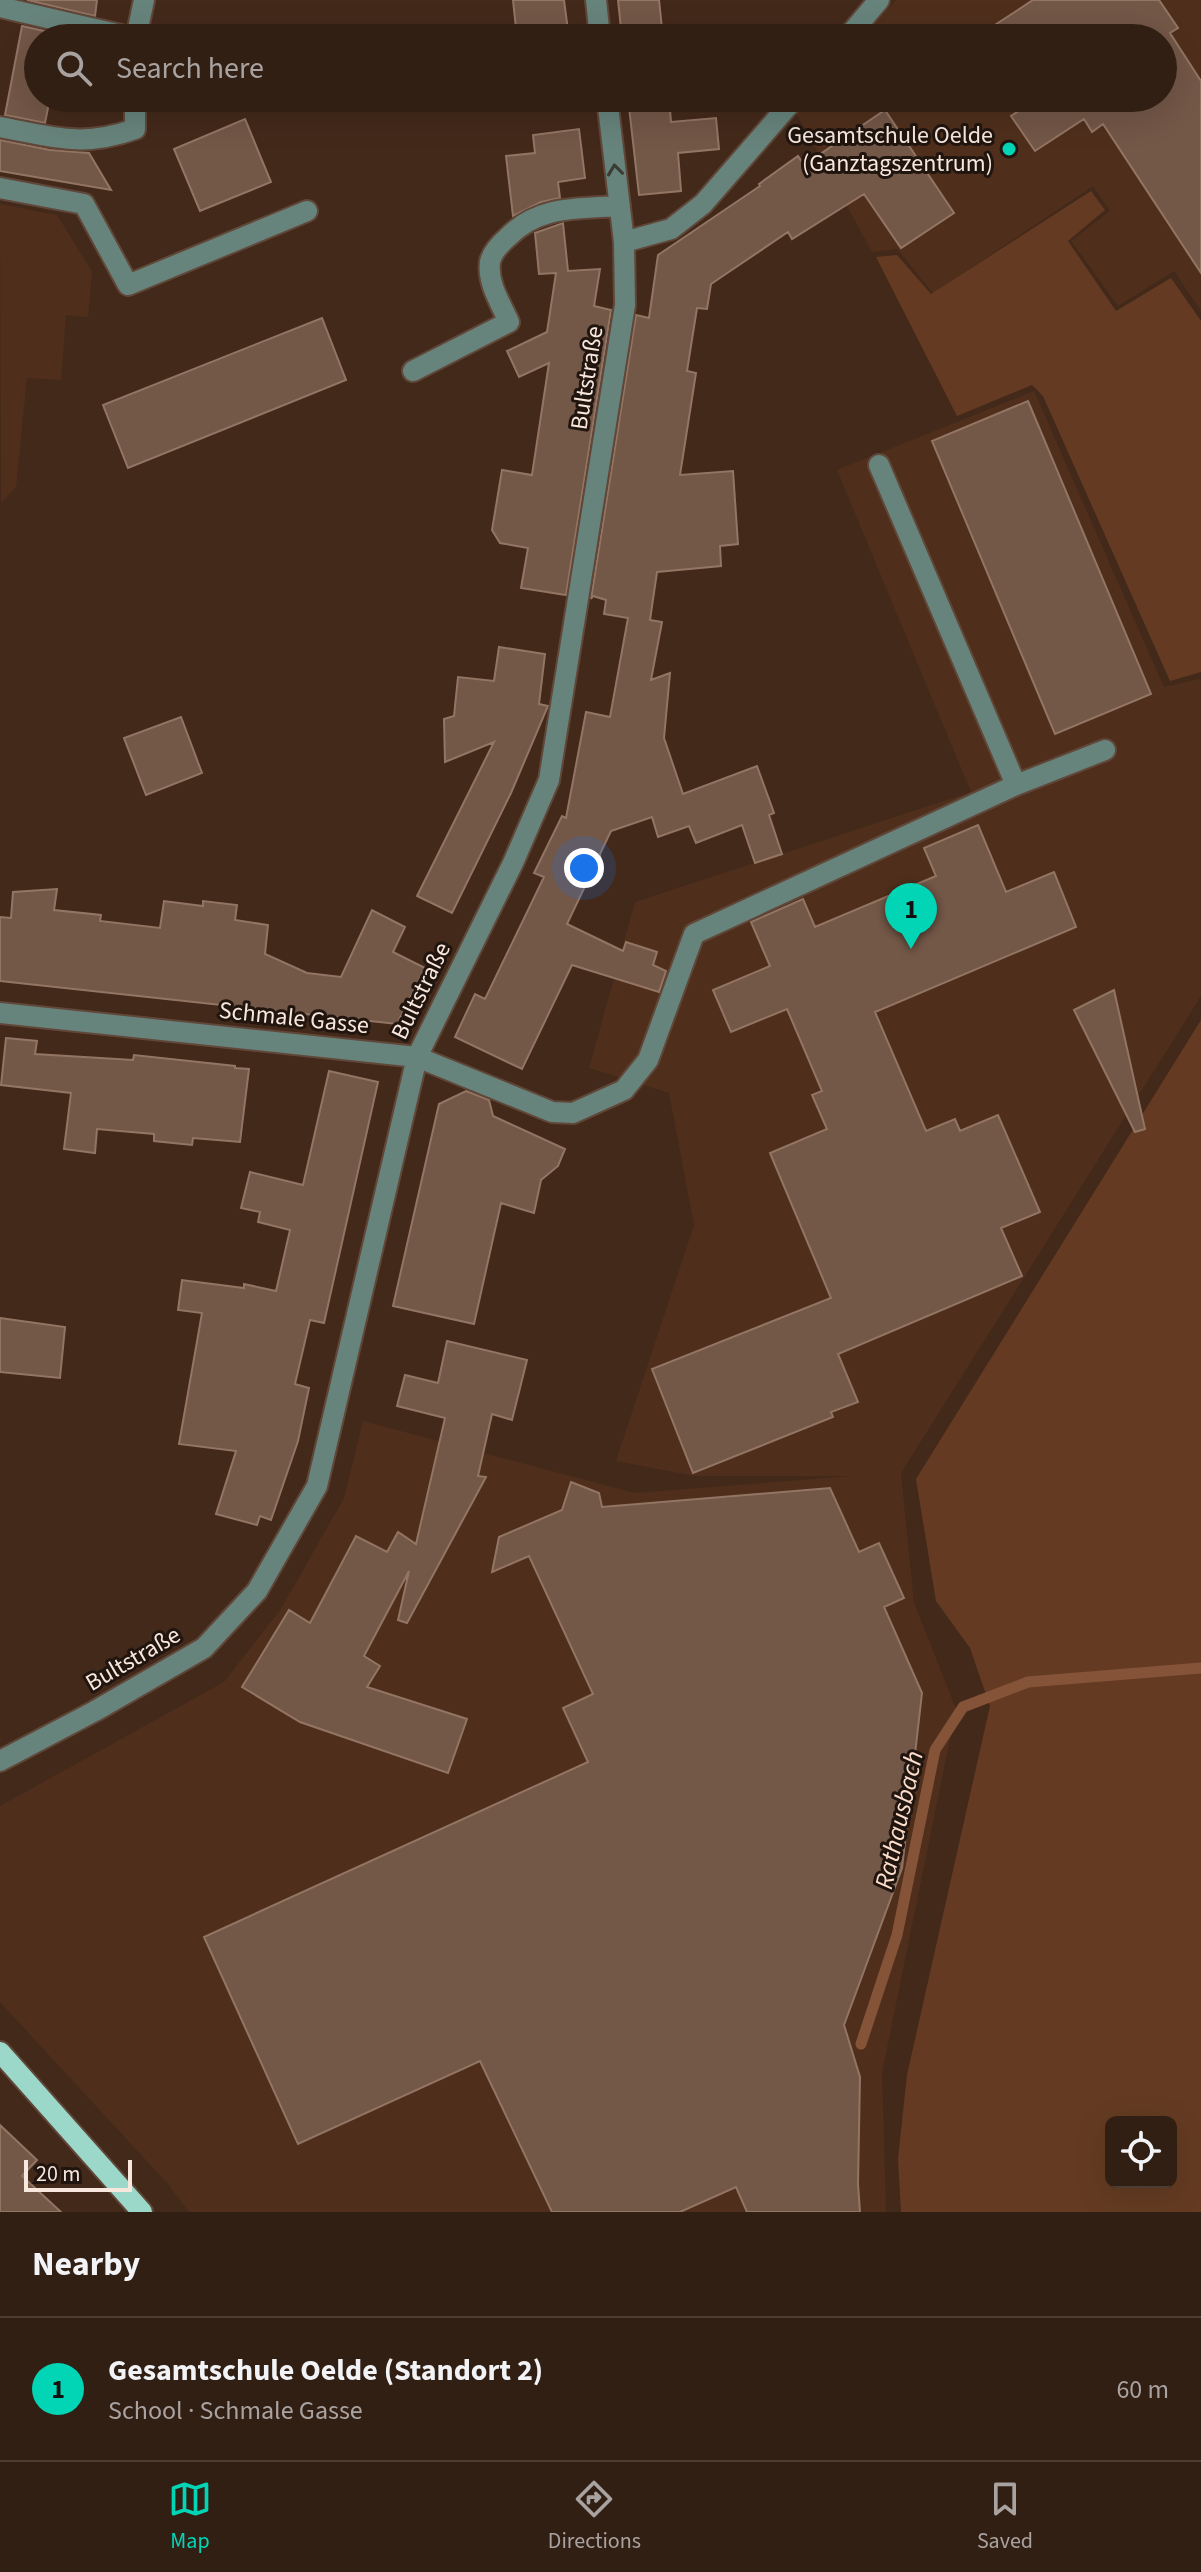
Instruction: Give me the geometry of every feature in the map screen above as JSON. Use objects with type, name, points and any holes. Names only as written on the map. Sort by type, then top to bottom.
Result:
[{"type":"main road","points":[[0,2052],[142,2212]]},
{"type":"main road","points":[[0,2061],[24,2080]]},
{"type":"street","points":[[138,24],[144,0]]},
{"type":"street","points":[[596,0],[599,24]]},
{"type":"street","points":[[859,24],[879,0]]},
{"type":"street","points":[[0,7],[74,24]]},
{"type":"street","points":[[0,127],[73,141],[111,137],[135,129],[135,112]]},
{"type":"street","name":"Bultstraße","points":[[0,1761],[204,1648],[257,1591],[317,1486],[417,1057],[513,863],[549,780],[625,305],[624,242],[609,112]]},
{"type":"street","points":[[624,242],[671,229],[703,204],[783,112]]},
{"type":"street","points":[[0,188],[84,204],[128,285],[307,211]]},
{"type":"street","points":[[413,371],[509,322],[492,282],[490,261],[498,246],[519,225],[546,212],[620,206]]},
{"type":"street","points":[[879,465],[1016,785]]},
{"type":"street","name":"Schmale Gasse","points":[[0,1013],[417,1057],[552,1112],[573,1113],[624,1090],[648,1060],[694,934],[1016,785],[1105,750]]},
{"type":"shaded area","name":"Gesamtschule Oelde (Ganztagszentrum)","points":[[896,0],[1201,0],[1201,311],[1174,271],[1118,306],[1071,241],[1110,211],[1093,186],[933,293],[897,249],[872,252],[796,113],[1177,112],[1177,24],[875,24]]},
{"type":"shaded area","points":[[1091,191],[1105,210],[1068,241],[1116,311],[1171,278],[1201,321],[1201,672],[1170,681],[1043,396],[1032,385],[957,416],[876,257],[897,255],[931,294]]},
{"type":"shaded area","points":[[0,204],[57,215],[92,272],[88,317],[66,315],[61,380],[27,378],[16,487],[1,503]]},
{"type":"shaded area","points":[[1034,391],[1164,687],[1201,681],[1201,996],[901,1473],[914,1603],[956,1709],[882,2073],[886,2212],[189,2212],[168,2184],[0,2002],[0,1806],[224,1682],[281,1609],[344,1498],[363,1421],[635,1493],[852,1476],[695,1476],[616,1461],[694,1225],[669,1093],[589,1068],[635,902],[971,792],[837,470]]},
{"type":"shaded area","points":[[1201,1020],[1201,2212],[901,2212],[898,2159],[907,2075],[990,1706],[970,1648],[936,1601],[916,1479]]},
{"type":"building","points":[[27,0],[97,0],[95,16]]},
{"type":"building","points":[[513,0],[564,0],[567,24],[516,24]]},
{"type":"building","points":[[618,0],[659,0],[662,24],[621,24]]},
{"type":"building","points":[[1033,0],[1159,0],[1175,24],[996,24]]},
{"type":"building","points":[[22,26],[24,112],[47,112],[45,123],[5,115]]},
{"type":"building","points":[[1177,44],[1201,81],[1201,273],[1103,124],[1092,132],[1084,119],[1035,151],[1011,116],[1017,112],[1177,112]]},
{"type":"building","points":[[630,112],[670,112],[671,122],[716,118],[719,149],[678,153],[681,191],[639,195]]},
{"type":"building","points":[[886,112],[954,213],[901,248],[864,194],[792,239],[788,232],[711,284],[707,309],[697,308],[687,371],[696,373],[680,475],[733,471],[738,544],[720,546],[721,566],[657,572],[650,620],[662,622],[651,680],[670,673],[664,738],[683,794],[757,766],[774,813],[769,815],[782,854],[755,863],[742,825],[696,843],[689,826],[658,837],[652,817],[611,831],[600,854],[602,872],[588,880],[567,924],[623,951],[626,942],[657,952],[653,965],[666,971],[659,992],[572,965],[522,1069],[455,1037],[475,994],[485,999],[544,877],[534,873],[562,816],[566,818],[586,712],[610,717],[628,618],[604,614],[606,600],[593,596],[591,599],[636,315],[649,318],[658,255],[760,186],[798,156],[804,165]]},
{"type":"building","points":[[245,119],[271,182],[200,211],[174,149]]},
{"type":"building","points":[[579,129],[585,178],[558,182],[560,198],[541,202],[513,216],[506,156],[535,153],[533,135]]},
{"type":"building","points":[[0,140],[50,150],[89,153],[111,190],[0,171]]},
{"type":"building","points":[[563,223],[568,271],[600,269],[594,306],[611,310],[566,595],[521,588],[528,548],[500,543],[492,530],[502,470],[532,475],[549,363],[519,377],[507,351],[547,332],[556,273],[539,274],[535,233]]},
{"type":"building","points":[[322,318],[346,380],[128,468],[103,405]]},
{"type":"building","points":[[1028,401],[1151,694],[1055,734],[932,441]]},
{"type":"building","points":[[499,647],[545,654],[539,704],[548,706],[511,793],[452,913],[417,896],[494,742],[445,762],[444,719],[454,716],[458,677],[494,681]]},
{"type":"building","points":[[181,717],[202,773],[146,795],[124,738]]},
{"type":"building","points":[[978,825],[1006,892],[1054,872],[1076,927],[875,1012],[926,1131],[955,1119],[960,1131],[998,1115],[1040,1212],[1001,1228],[1022,1276],[838,1354],[858,1402],[831,1412],[833,1417],[693,1473],[652,1369],[831,1298],[770,1153],[827,1129],[812,1095],[822,1091],[787,1009],[731,1032],[713,990],[770,966],[751,922],[803,899],[815,927],[936,876],[924,848]]},
{"type":"building","points":[[57,889],[54,910],[101,915],[100,921],[160,928],[164,901],[203,906],[203,901],[237,905],[235,920],[268,925],[265,954],[307,973],[341,977],[372,910],[405,927],[393,952],[425,968],[397,1024],[0,981],[0,917],[11,918],[13,892]]},
{"type":"building","points":[[1114,990],[1145,1129],[1135,1132],[1074,1010]]},
{"type":"building","points":[[6,1038],[37,1041],[35,1054],[133,1060],[134,1055],[249,1069],[240,1142],[193,1138],[192,1145],[154,1141],[154,1134],[97,1129],[95,1153],[64,1149],[71,1093],[1,1085]]},
{"type":"building","points":[[329,1071],[378,1082],[324,1323],[310,1320],[295,1384],[309,1388],[298,1441],[271,1520],[260,1516],[257,1525],[216,1514],[236,1451],[179,1444],[202,1313],[178,1310],[182,1280],[244,1288],[244,1284],[276,1291],[290,1230],[258,1222],[260,1212],[241,1208],[250,1172],[303,1185]]},
{"type":"building","points":[[466,1091],[489,1100],[493,1116],[565,1149],[558,1166],[541,1180],[534,1213],[501,1203],[474,1324],[393,1306],[439,1104]]},
{"type":"building","points":[[0,1318],[65,1327],[60,1378],[0,1372]]},
{"type":"building","points":[[447,1341],[527,1360],[512,1420],[492,1414],[478,1476],[486,1477],[407,1623],[398,1620],[409,1571],[364,1656],[380,1666],[367,1687],[467,1719],[448,1773],[300,1722],[242,1687],[289,1610],[310,1623],[356,1536],[387,1552],[398,1532],[416,1544],[445,1418],[397,1406],[405,1375],[438,1383]]},
{"type":"building","points":[[571,1482],[599,1493],[602,1507],[830,1488],[859,1552],[879,1543],[904,1598],[884,1607],[922,1693],[902,1868],[844,2025],[860,2077],[860,2212],[747,2212],[736,2187],[680,2212],[552,2212],[480,2061],[298,2144],[204,1937],[588,1762],[563,1708],[593,1694],[529,1556],[492,1572],[499,1537],[562,1510]]},
{"type":"building","points":[[0,2125],[37,2160],[22,2176],[61,2212],[0,2212]]},
{"type":"waterway","name":"Rathausbach","points":[[861,2044],[897,1935],[935,1750],[963,1707],[1028,1682],[1201,1668]]},
{"type":"place","name":"Gesamtschule Oelde (Ganztagszentrum)","points":[[1009,149]]},
{"type":"place","name":"Gesamtschule Oelde (Standort 2)","points":[[911,949]]}]
